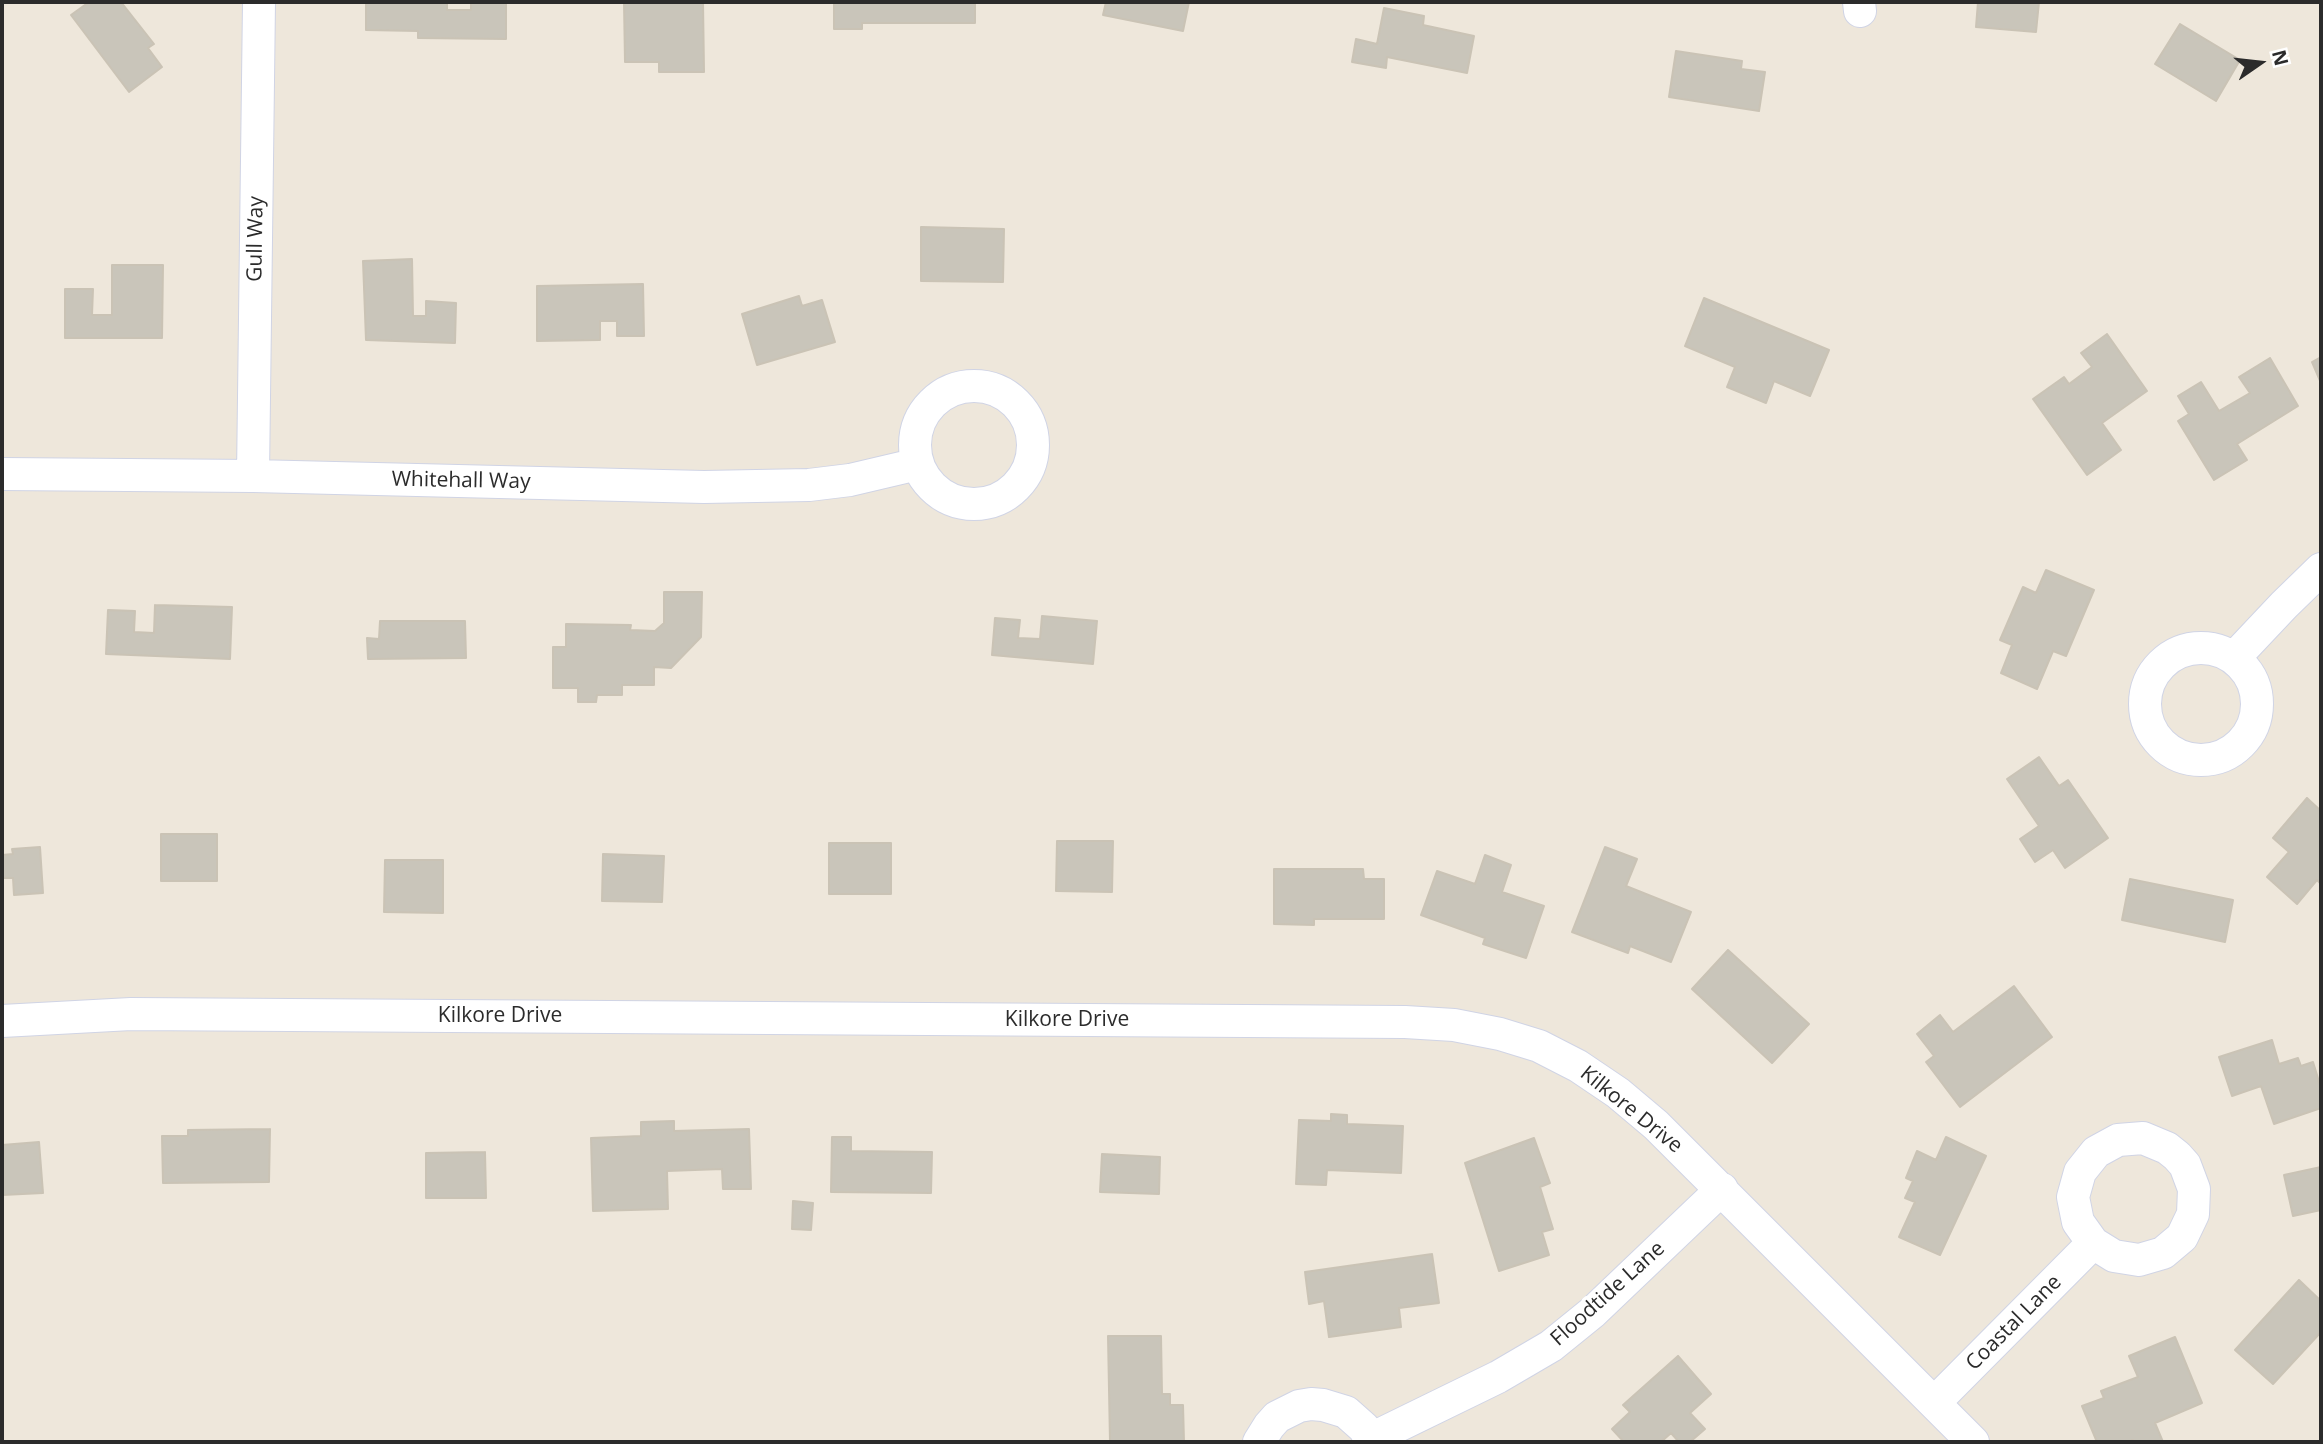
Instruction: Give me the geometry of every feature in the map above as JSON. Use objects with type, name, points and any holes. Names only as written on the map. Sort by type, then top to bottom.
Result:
[{"type":"street","name":"Gull Way","points":[[253,476],[260,2]]},
{"type":"street","name":"Whitehall Way","points":[[2,474],[253,476],[691,487],[809,485],[850,480],[918,464]]},
{"type":"street","points":[[2234,658],[2321,569]]},
{"type":"street","name":"Kilkore Drive","points":[[2,1021],[131,1014],[1405,1021],[1454,1025],[1500,1034],[1539,1046],[1578,1066],[1618,1093],[1656,1125],[1973,1442]]},
{"type":"street","name":"Floodtide Lane","points":[[1259,1442],[1277,1417],[1288,1410],[1311,1404],[1346,1412],[1356,1419],[1371,1440],[1498,1377],[1551,1346],[1593,1312],[1722,1189]]},
{"type":"street","name":"Coastal Lane","points":[[1934,1404],[2093,1243]]},
{"type":"building","points":[[89,2],[121,2],[154,44],[148,48],[162,67],[129,92],[71,15]]},
{"type":"building","points":[[366,2],[447,2],[447,10],[471,10],[471,2],[506,2],[506,39],[418,38],[418,31],[366,30]]},
{"type":"building","points":[[624,2],[703,2],[704,72],[659,72],[659,62],[625,62]]},
{"type":"building","points":[[834,2],[975,2],[975,23],[862,23],[862,29],[834,29]]},
{"type":"building","points":[[1106,2],[1189,2],[1183,31],[1103,15]]},
{"type":"building","points":[[1978,2],[2039,2],[2036,32],[1976,27]]},
{"type":"building","points":[[1384,8],[1424,16],[1423,25],[1474,36],[1467,73],[1387,57],[1386,68],[1352,62],[1356,39],[1377,44]]},
{"type":"building","points":[[2180,24],[2240,60],[2216,101],[2155,64]]},
{"type":"building","points":[[1676,51],[1742,61],[1741,69],[1765,72],[1759,111],[1669,97]]},
{"type":"building","points":[[921,227],[1004,229],[1003,282],[921,281]]},
{"type":"building","points":[[412,259],[413,316],[426,316],[426,301],[456,303],[455,343],[366,340],[363,261]]},
{"type":"building","points":[[112,265],[163,265],[162,338],[65,338],[65,289],[93,289],[92,315],[112,315]]},
{"type":"building","points":[[643,284],[644,336],[617,336],[617,321],[600,321],[600,340],[537,341],[537,286]]},
{"type":"building","points":[[799,296],[802,306],[822,300],[835,342],[757,365],[742,314]]},
{"type":"building","points":[[1704,298],[1829,350],[1810,396],[1774,381],[1766,403],[1727,387],[1735,367],[1685,346]]},
{"type":"building","points":[[2107,334],[2147,391],[2102,423],[2121,450],[2087,475],[2033,399],[2064,377],[2069,384],[2092,367],[2081,353]]},
{"type":"building","points":[[2321,357],[2321,383],[2312,362]]},
{"type":"building","points":[[2270,358],[2298,406],[2237,444],[2247,460],[2214,480],[2178,421],[2189,414],[2178,396],[2201,382],[2219,411],[2250,393],[2239,377]]},
{"type":"building","points":[[2046,570],[2094,590],[2066,656],[2053,651],[2037,689],[2001,673],[2012,645],[2000,640],[2023,587],[2036,593]]},
{"type":"building","points":[[664,592],[702,592],[701,637],[671,668],[654,667],[654,685],[622,685],[622,695],[597,695],[596,702],[578,702],[578,688],[553,688],[553,647],[566,647],[566,624],[631,625],[630,630],[655,631],[664,623]]},
{"type":"building","points":[[155,605],[232,607],[230,659],[106,654],[108,610],[135,611],[134,632],[154,633]]},
{"type":"building","points":[[1042,616],[1097,621],[1093,664],[992,655],[995,618],[1020,620],[1018,638],[1040,639]]},
{"type":"building","points":[[380,621],[465,621],[466,658],[368,659],[367,638],[379,639]]},
{"type":"building","points":[[2039,757],[2059,786],[2068,780],[2108,838],[2065,868],[2053,850],[2035,862],[2020,839],[2039,826],[2007,779]]},
{"type":"building","points":[[2307,798],[2321,811],[2321,884],[2317,880],[2297,904],[2267,877],[2289,852],[2273,838]]},
{"type":"building","points":[[161,834],[217,834],[217,881],[161,881]]},
{"type":"building","points":[[1057,841],[1113,841],[1112,892],[1056,891]]},
{"type":"building","points":[[829,843],[891,843],[891,894],[829,894]]},
{"type":"building","points":[[40,847],[43,893],[14,895],[13,878],[2,878],[2,855],[13,854],[12,849]]},
{"type":"building","points":[[1605,847],[1637,859],[1626,886],[1691,912],[1671,962],[1630,946],[1628,953],[1572,932]]},
{"type":"building","points":[[603,854],[664,856],[662,902],[602,901]]},
{"type":"building","points":[[1485,855],[1511,865],[1502,892],[1544,906],[1526,958],[1483,944],[1485,938],[1421,915],[1437,871],[1475,884]]},
{"type":"building","points":[[385,860],[443,860],[443,913],[384,912]]},
{"type":"building","points":[[1274,869],[1363,869],[1364,879],[1384,879],[1384,919],[1314,919],[1314,925],[1274,924]]},
{"type":"building","points":[[2130,879],[2233,900],[2225,942],[2122,920]]},
{"type":"building","points":[[1728,950],[1809,1024],[1772,1063],[1692,989]]},
{"type":"building","points":[[2014,986],[2052,1037],[1960,1107],[1926,1062],[1934,1056],[1917,1034],[1940,1015],[1953,1032]]},
{"type":"building","points":[[2272,1040],[2279,1064],[2298,1058],[2301,1066],[2313,1062],[2321,1088],[2321,1108],[2274,1124],[2261,1086],[2232,1096],[2219,1057]]},
{"type":"building","points":[[1331,1114],[1347,1115],[1347,1124],[1403,1126],[1401,1173],[1327,1170],[1326,1185],[1296,1184],[1299,1120],[1331,1121]]},
{"type":"building","points":[[674,1121],[674,1131],[749,1129],[751,1189],[723,1189],[722,1169],[667,1171],[668,1209],[593,1211],[591,1138],[641,1136],[641,1122]]},
{"type":"building","points":[[270,1129],[269,1182],[163,1183],[162,1136],[188,1136],[188,1130]]},
{"type":"building","points":[[832,1137],[851,1137],[851,1151],[932,1152],[931,1193],[831,1192]]},
{"type":"building","points":[[1946,1137],[1986,1156],[1940,1255],[1899,1237],[1915,1202],[1905,1198],[1913,1181],[1906,1178],[1917,1151],[1936,1160]]},
{"type":"building","points":[[1534,1138],[1550,1183],[1540,1187],[1553,1229],[1542,1232],[1549,1255],[1499,1271],[1465,1163]]},
{"type":"building","points":[[39,1142],[43,1193],[2,1195],[2,1145]]},
{"type":"building","points":[[485,1152],[486,1198],[426,1198],[426,1153]]},
{"type":"building","points":[[1102,1154],[1160,1157],[1159,1194],[1100,1192]]},
{"type":"building","points":[[2321,1167],[2321,1210],[2293,1216],[2284,1175]]},
{"type":"building","points":[[793,1201],[813,1203],[811,1230],[792,1229]]},
{"type":"building","points":[[1432,1254],[1439,1303],[1399,1308],[1401,1327],[1329,1337],[1324,1301],[1309,1304],[1305,1272]]},
{"type":"building","points":[[2299,1280],[2321,1301],[2321,1332],[2273,1384],[2235,1350]]},
{"type":"building","points":[[1108,1336],[1161,1336],[1162,1394],[1170,1394],[1170,1405],[1183,1405],[1184,1442],[1110,1442]]},
{"type":"building","points":[[2175,1337],[2202,1403],[2155,1423],[2163,1442],[2097,1442],[2082,1406],[2104,1398],[2101,1391],[2138,1377],[2129,1356]]},
{"type":"building","points":[[1678,1356],[1711,1394],[1690,1413],[1705,1429],[1690,1442],[1679,1442],[1671,1433],[1661,1442],[1624,1442],[1612,1429],[1630,1412],[1623,1405]]}]
